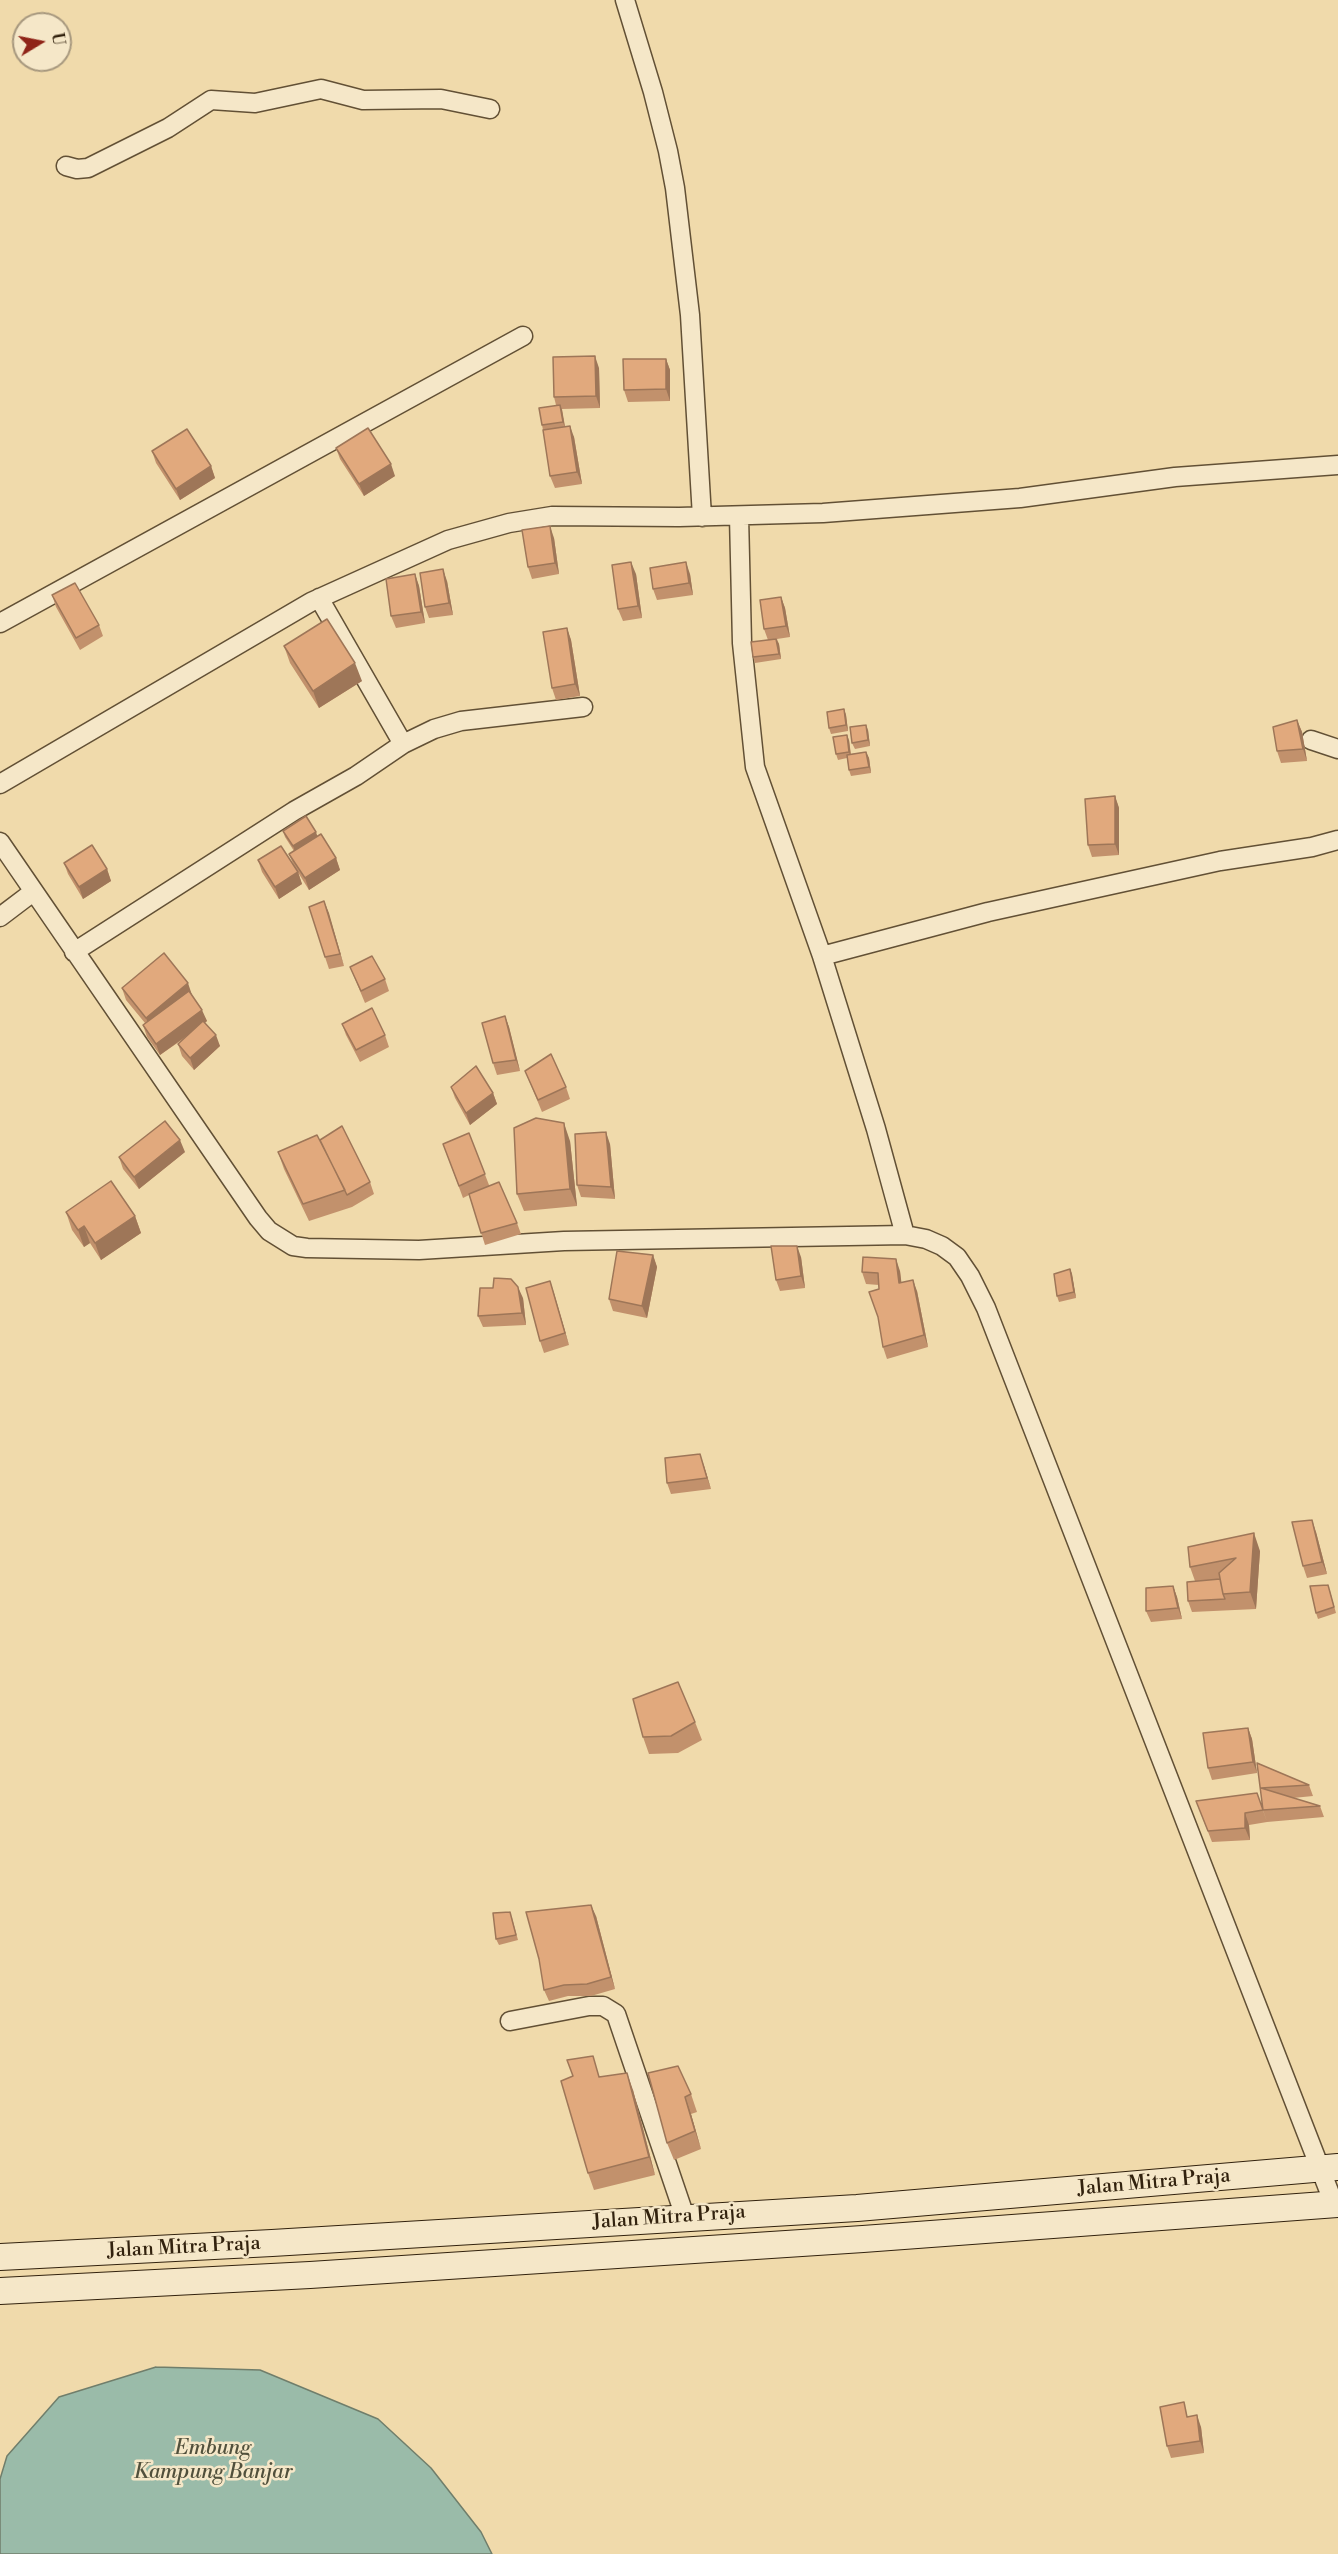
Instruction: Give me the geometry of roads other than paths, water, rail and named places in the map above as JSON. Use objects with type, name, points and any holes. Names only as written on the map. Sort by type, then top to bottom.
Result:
[{"type":"street","points":[[625,0],[653,92],[675,188],[690,315],[702,517]]},
{"type":"street","points":[[66,166],[77,169],[88,168],[168,128],[211,100],[255,103],[321,89],[363,100],[441,99],[490,109]]},
{"type":"street","points":[[0,623],[523,336]]},
{"type":"street","points":[[0,784],[319,598],[448,540],[509,523],[552,516],[702,517],[823,513],[1020,498],[1175,477],[1338,465]]},
{"type":"street","points":[[739,516],[742,643],[755,767],[822,956],[876,1129],[904,1235]]},
{"type":"street","points":[[319,598],[403,744]]},
{"type":"street","points":[[74,952],[294,811],[356,776],[403,744],[434,729],[461,721],[583,707]]},
{"type":"street","points":[[1311,740],[1338,749]]},
{"type":"street","points":[[822,956],[988,912],[1220,861],[1312,847],[1338,840]]},
{"type":"street","points":[[0,842],[258,1218],[269,1231],[292,1246],[419,1250],[564,1240],[904,1235],[934,1242],[957,1257],[970,1276],[986,1308],[1329,2168],[1336,2204]]},
{"type":"street","points":[[0,917],[33,892]]},
{"type":"street","points":[[510,2021],[589,2006],[603,2006],[616,2014],[685,2217]]},
{"type":"street","name":"Jalan Mitra Praja","points":[[0,2257],[857,2208],[1329,2168]]},
{"type":"street","name":"Jalan Mitra Praja","points":[[0,2291],[381,2271],[863,2239],[1336,2204]]},
{"type":"water","name":"Embung Kampung Banjar","points":[[156,2367],[260,2370],[378,2419],[431,2468],[481,2532],[492,2554],[0,2554],[0,2479],[7,2456],[59,2397]]}]
